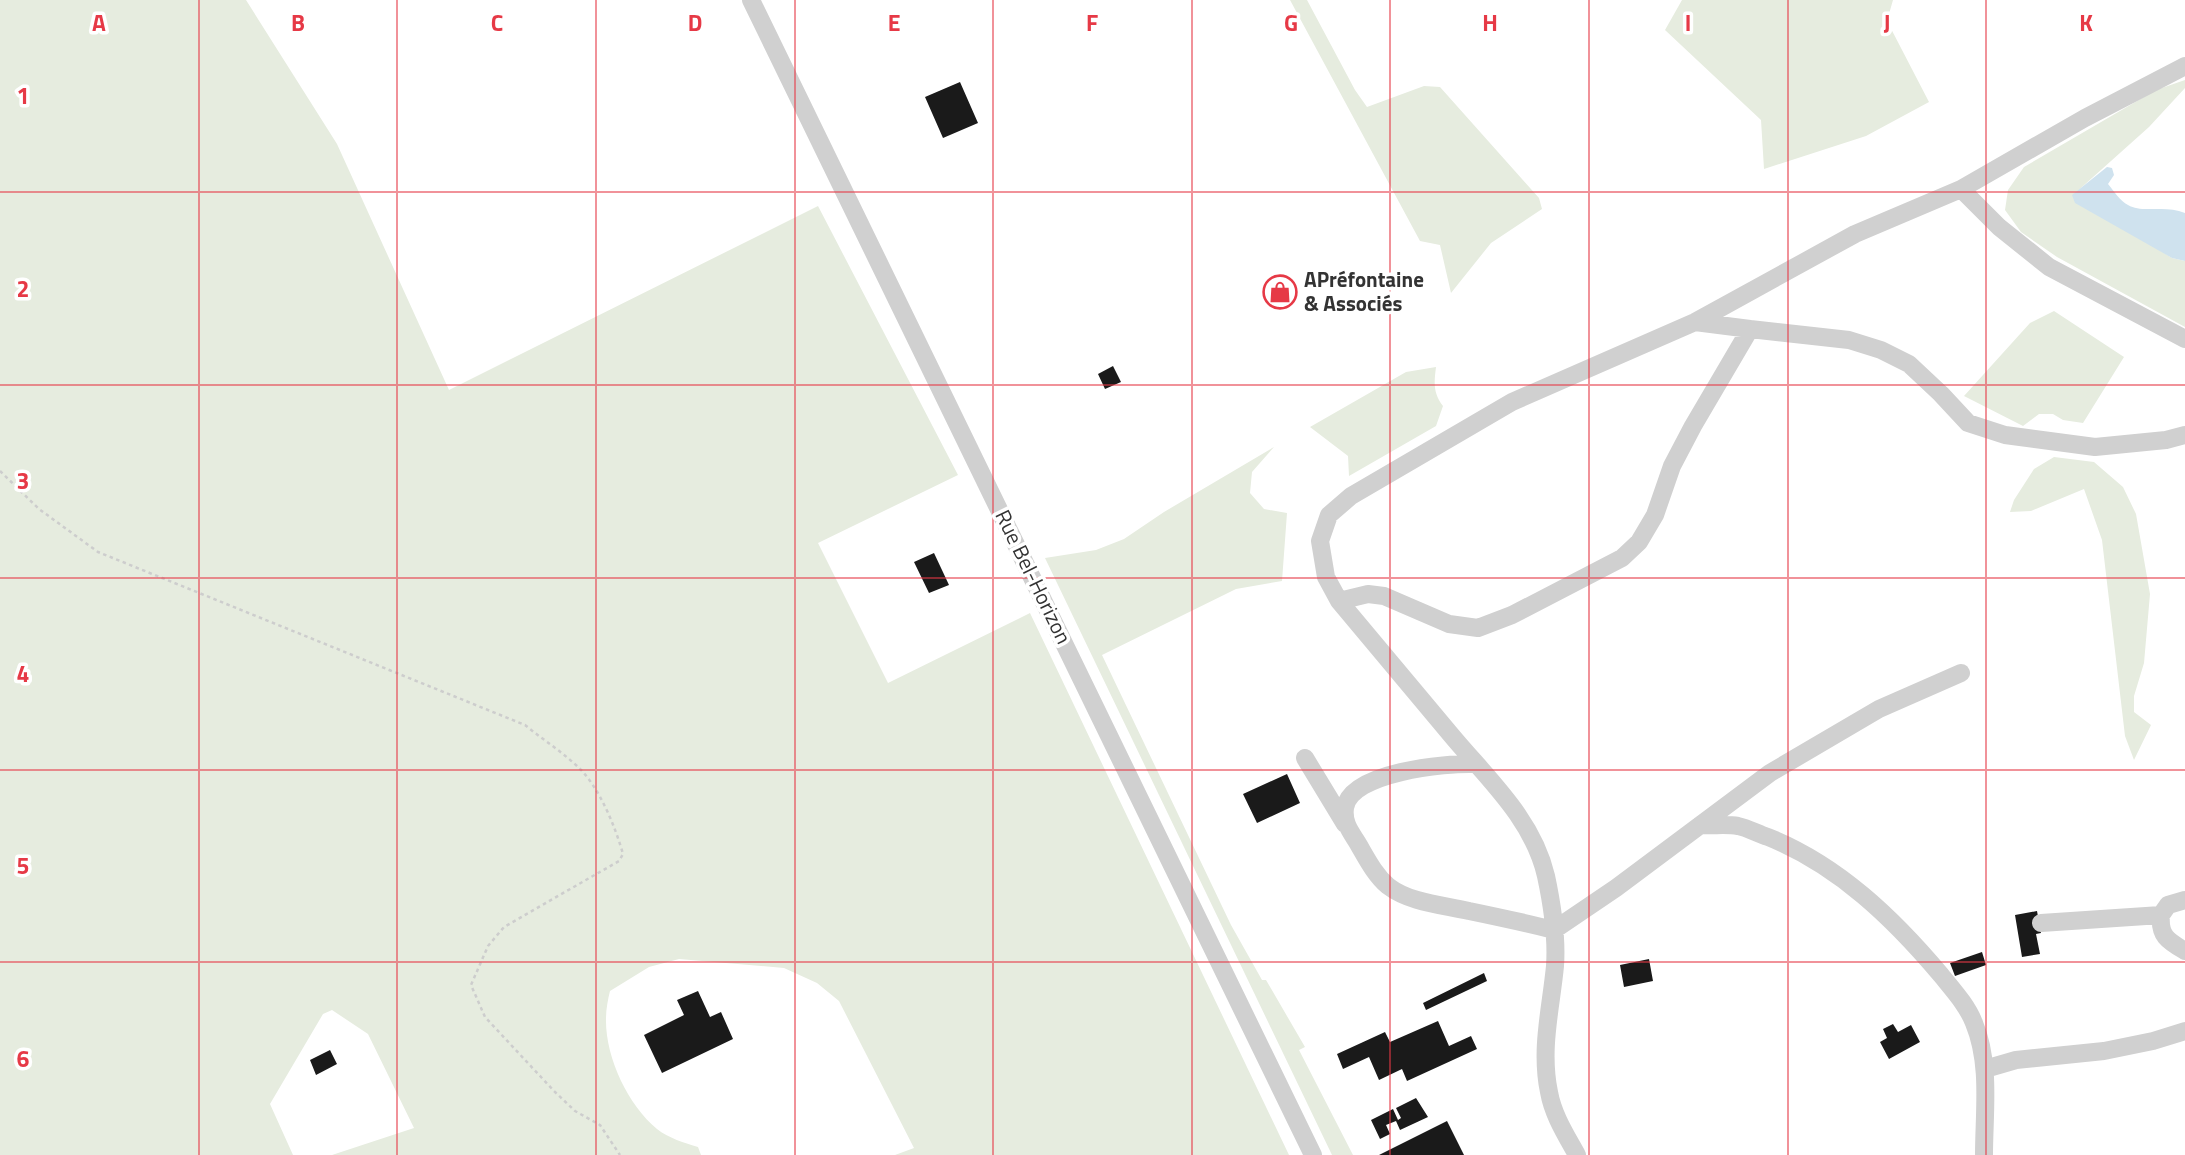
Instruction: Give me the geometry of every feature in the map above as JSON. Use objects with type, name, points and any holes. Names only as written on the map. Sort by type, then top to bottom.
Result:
[{"type":"street","name":"Rue Bel-Horizon","points":[[751,0],[1313,1155]]},
{"type":"street","points":[[1577,1155],[1561,1128],[1549,1093],[1544,1048],[1555,963],[1554,930],[1545,873],[1532,839],[1503,794],[1339,601],[1326,577],[1321,541],[1329,515],[1351,496],[1512,402],[1695,322],[1855,234],[1961,189],[2085,118],[2185,66]]},
{"type":"street","points":[[1961,189],[1999,227],[2049,267],[2185,339]]},
{"type":"street","points":[[1695,322],[1849,340],[1881,350],[1909,364],[1968,423],[2005,435],[2095,447],[2166,440],[2185,435]]},
{"type":"street","points":[[1339,601],[1368,594],[1384,596],[1449,624],[1478,628],[1512,615],[1622,558],[1639,542],[1655,515],[1677,456],[1750,329]]},
{"type":"street","points":[[1305,758],[1374,871],[1388,886],[1412,899],[1554,930],[1616,888],[1770,773],[1879,709],[1961,673]]},
{"type":"street","points":[[1345,824],[1345,806],[1354,790],[1424,766],[1475,764]]},
{"type":"street","points":[[1700,825],[1739,826],[1784,844],[1834,872],[1914,944],[1962,1002],[1974,1022],[1985,1069],[1984,1155]]},
{"type":"street","points":[[2185,900],[2168,905],[2161,915],[2160,927],[2168,941],[2185,951]]},
{"type":"street","points":[[2041,923],[2161,915]]},
{"type":"street","points":[[1985,1069],[2016,1060],[2104,1051],[2185,1031]]},
{"type":"path","points":[[0,471],[39,509],[98,552],[525,725],[580,768],[600,798],[616,831],[623,854],[619,861],[504,928],[488,946],[471,985],[485,1017],[575,1111],[600,1125],[620,1155]]},
{"type":"shaded area","points":[[0,0],[246,0],[337,144],[449,390],[818,206],[958,475],[818,543],[888,683],[1030,613],[1289,1155],[895,1155],[914,1148],[839,1001],[817,983],[784,968],[679,959],[649,967],[610,991],[606,1011],[607,1033],[609,1048],[620,1079],[646,1119],[671,1138],[698,1147],[701,1155],[332,1155],[414,1128],[368,1034],[332,1010],[323,1014],[270,1104],[293,1155],[0,1155]]},
{"type":"shaded area","points":[[1290,0],[1307,0],[1355,90],[1367,107],[1424,86],[1440,87],[1539,198],[1542,209],[1491,243],[1451,293],[1440,245],[1420,241]]},
{"type":"shaded area","points":[[1682,0],[1893,0],[1887,21],[1929,102],[1866,136],[1764,169],[1761,120],[1665,30]]},
{"type":"shaded area","points":[[2185,80],[2185,88],[2149,127],[2073,195],[2172,258],[2185,261],[2185,327],[2057,257],[2021,232],[2005,210],[2008,190],[2024,167],[2156,90]]},
{"type":"shaded area","points":[[2054,311],[2124,357],[2083,423],[2063,420],[2053,414],[2039,414],[2023,426],[1964,396],[2030,323]]},
{"type":"shaded area","points":[[1436,367],[1435,388],[1443,406],[1436,426],[1349,476],[1348,456],[1310,427],[1406,372]]},
{"type":"shaded area","points":[[1274,447],[1252,472],[1250,493],[1264,509],[1287,513],[1282,581],[1236,589],[1102,655],[1231,925],[1305,1047],[1299,1050],[1353,1155],[1332,1155],[1045,558],[1096,550],[1124,539],[1164,512]]},
{"type":"shaded area","points":[[2054,457],[2094,462],[2123,487],[2136,514],[2150,594],[2144,663],[2134,696],[2134,712],[2151,725],[2134,760],[2125,736],[2102,540],[2084,489],[2031,511],[2010,512],[2014,500],[2034,469]]},
{"type":"water","points":[[2107,167],[2112,168],[2114,175],[2108,184],[2128,205],[2140,209],[2169,209],[2185,213],[2185,261],[2172,258],[2075,203],[2072,195]]},
{"type":"building","points":[[960,82],[978,123],[943,138],[925,97]]},
{"type":"building","points":[[1113,366],[1121,382],[1105,389],[1098,374]]},
{"type":"building","points":[[934,553],[949,585],[929,593],[914,562]]},
{"type":"building","points":[[1287,774],[1300,803],[1257,823],[1243,794]]},
{"type":"building","points":[[2037,911],[2041,933],[2036,934],[2040,954],[2022,957],[2015,915]]},
{"type":"building","points":[[1982,952],[1986,965],[1955,976],[1950,963]]},
{"type":"building","points":[[1649,959],[1653,981],[1624,987],[1620,965]]},
{"type":"building","points":[[1484,973],[1487,981],[1426,1010],[1423,1003]]},
{"type":"building","points":[[698,991],[710,1017],[721,1012],[733,1039],[662,1073],[644,1035],[684,1015],[677,1000]]},
{"type":"building","points":[[1438,1021],[1449,1046],[1471,1036],[1477,1049],[1407,1081],[1402,1069],[1379,1080],[1369,1057],[1343,1069],[1337,1054],[1385,1032],[1390,1042]]},
{"type":"building","points":[[1893,1024],[1898,1032],[1911,1025],[1920,1042],[1889,1059],[1880,1042],[1887,1038],[1883,1029]]},
{"type":"building","points":[[330,1050],[337,1064],[316,1075],[310,1060]]},
{"type":"building","points":[[1416,1098],[1428,1117],[1400,1130],[1396,1121],[1386,1125],[1390,1134],[1380,1139],[1371,1120],[1393,1109],[1398,1120],[1401,1118],[1396,1108]]},
{"type":"building","points":[[1447,1121],[1464,1155],[1379,1155]]},
{"type":"place","name":"APréfontaine & Associés","points":[[1280,292]]}]
